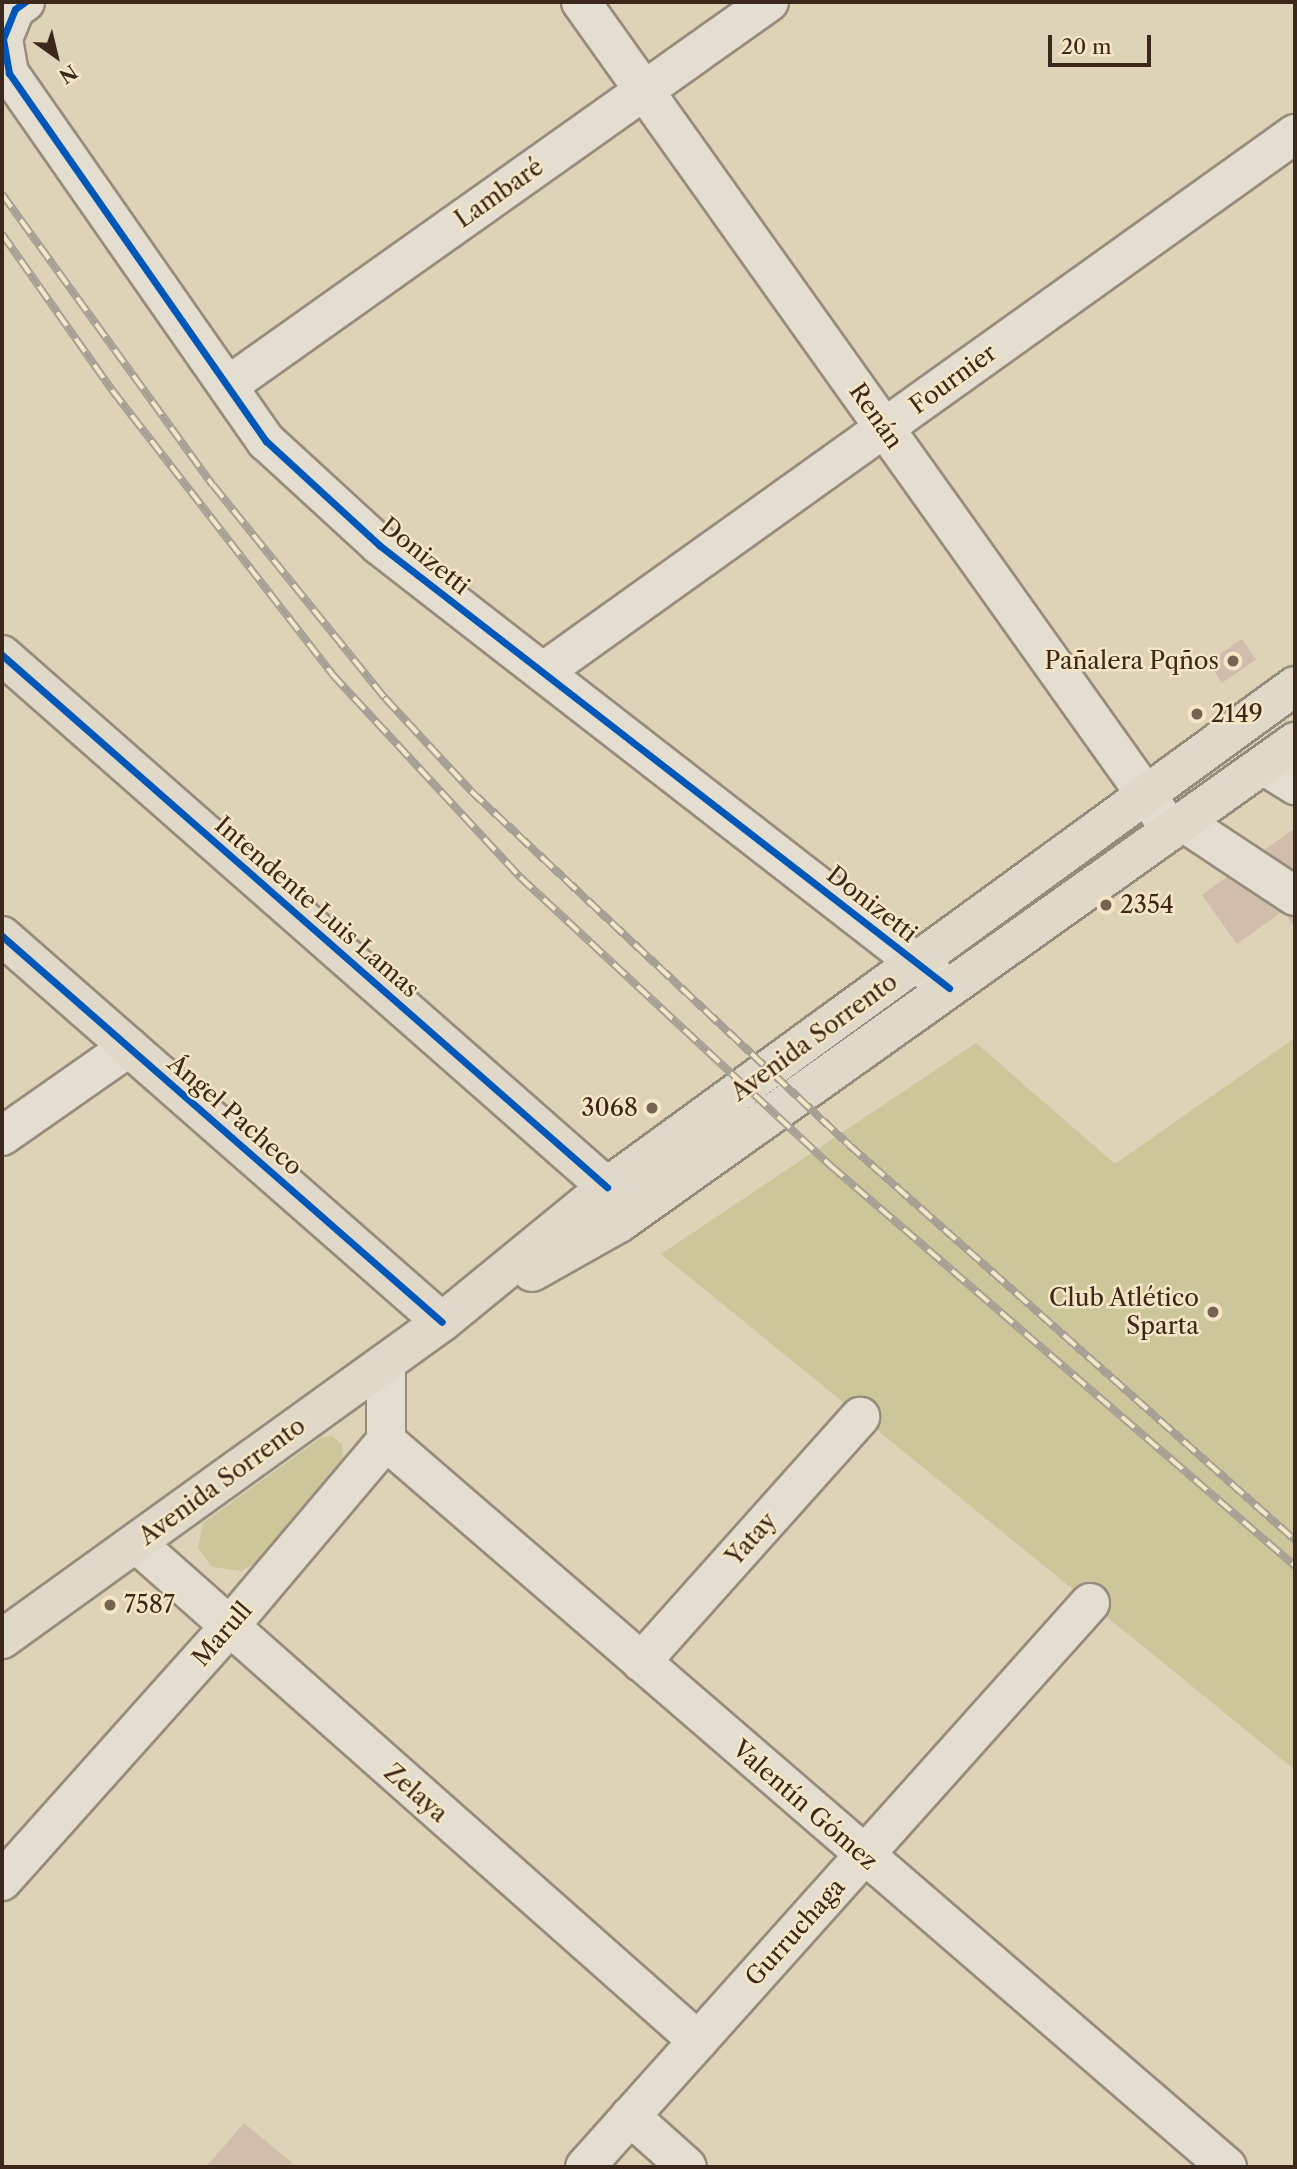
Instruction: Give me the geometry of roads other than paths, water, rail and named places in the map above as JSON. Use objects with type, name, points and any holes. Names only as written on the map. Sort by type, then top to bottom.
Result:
[{"type":"main road","name":"Intendente Luis Lamas","points":[[2,655],[607,1187]]},
{"type":"main road","name":"Avenida Sorrento","points":[[2,1639],[442,1322],[607,1187],[1295,686]]},
{"type":"main road","name":"Avenida Sorrento","points":[[442,1322],[619,1223],[1295,742]]},
{"type":"main road","name":"Ángel Pacheco","points":[[2,936],[442,1322]]},
{"type":"main road","points":[[607,1187],[619,1223]]},
{"type":"street","points":[[3,39],[15,9],[25,2]]},
{"type":"street","name":"Renán","points":[[581,2],[1146,795],[1177,826]]},
{"type":"street","name":"Lambaré","points":[[229,385],[769,2]]},
{"type":"street","name":"Donizetti","points":[[3,39],[9,73],[266,441],[379,545],[949,988]]},
{"type":"street","name":"Fournier","points":[[543,672],[1295,134]]},
{"type":"street","points":[[1263,765],[1295,785]]},
{"type":"street","points":[[1177,826],[1295,896]]},
{"type":"street","points":[[2,1136],[129,1048]]},
{"type":"street","points":[[386,1363],[386,1441]]},
{"type":"street","name":"Yatay","points":[[642,1662],[860,1417]]},
{"type":"street","name":"Marull","points":[[2,1881],[228,1628],[386,1441]]},
{"type":"street","name":"Valentín Gómez","points":[[386,1441],[863,1856],[1227,2167]]},
{"type":"street","name":"Zelaya","points":[[136,1543],[228,1628],[698,2041]]},
{"type":"street","name":"Gurruchaga","points":[[585,2167],[1090,1603]]},
{"type":"street","points":[[630,2116],[687,2167]]},
{"type":"railway","points":[[2,194],[213,485],[385,698],[471,791],[848,1144],[1295,1540]]},
{"type":"railway","points":[[2,234],[112,390],[332,674],[520,877],[831,1166],[1295,1566]]},
{"type":"place","name":"Pañalera Pqños","points":[[1233,661]]},
{"type":"place","name":"2149","points":[[1197,714]]},
{"type":"place","name":"2354","points":[[1106,905]]},
{"type":"place","name":"3068","points":[[652,1108]]},
{"type":"place","name":"Club Atlético Sparta","points":[[1213,1312]]},
{"type":"place","name":"7587","points":[[110,1605]]}]
